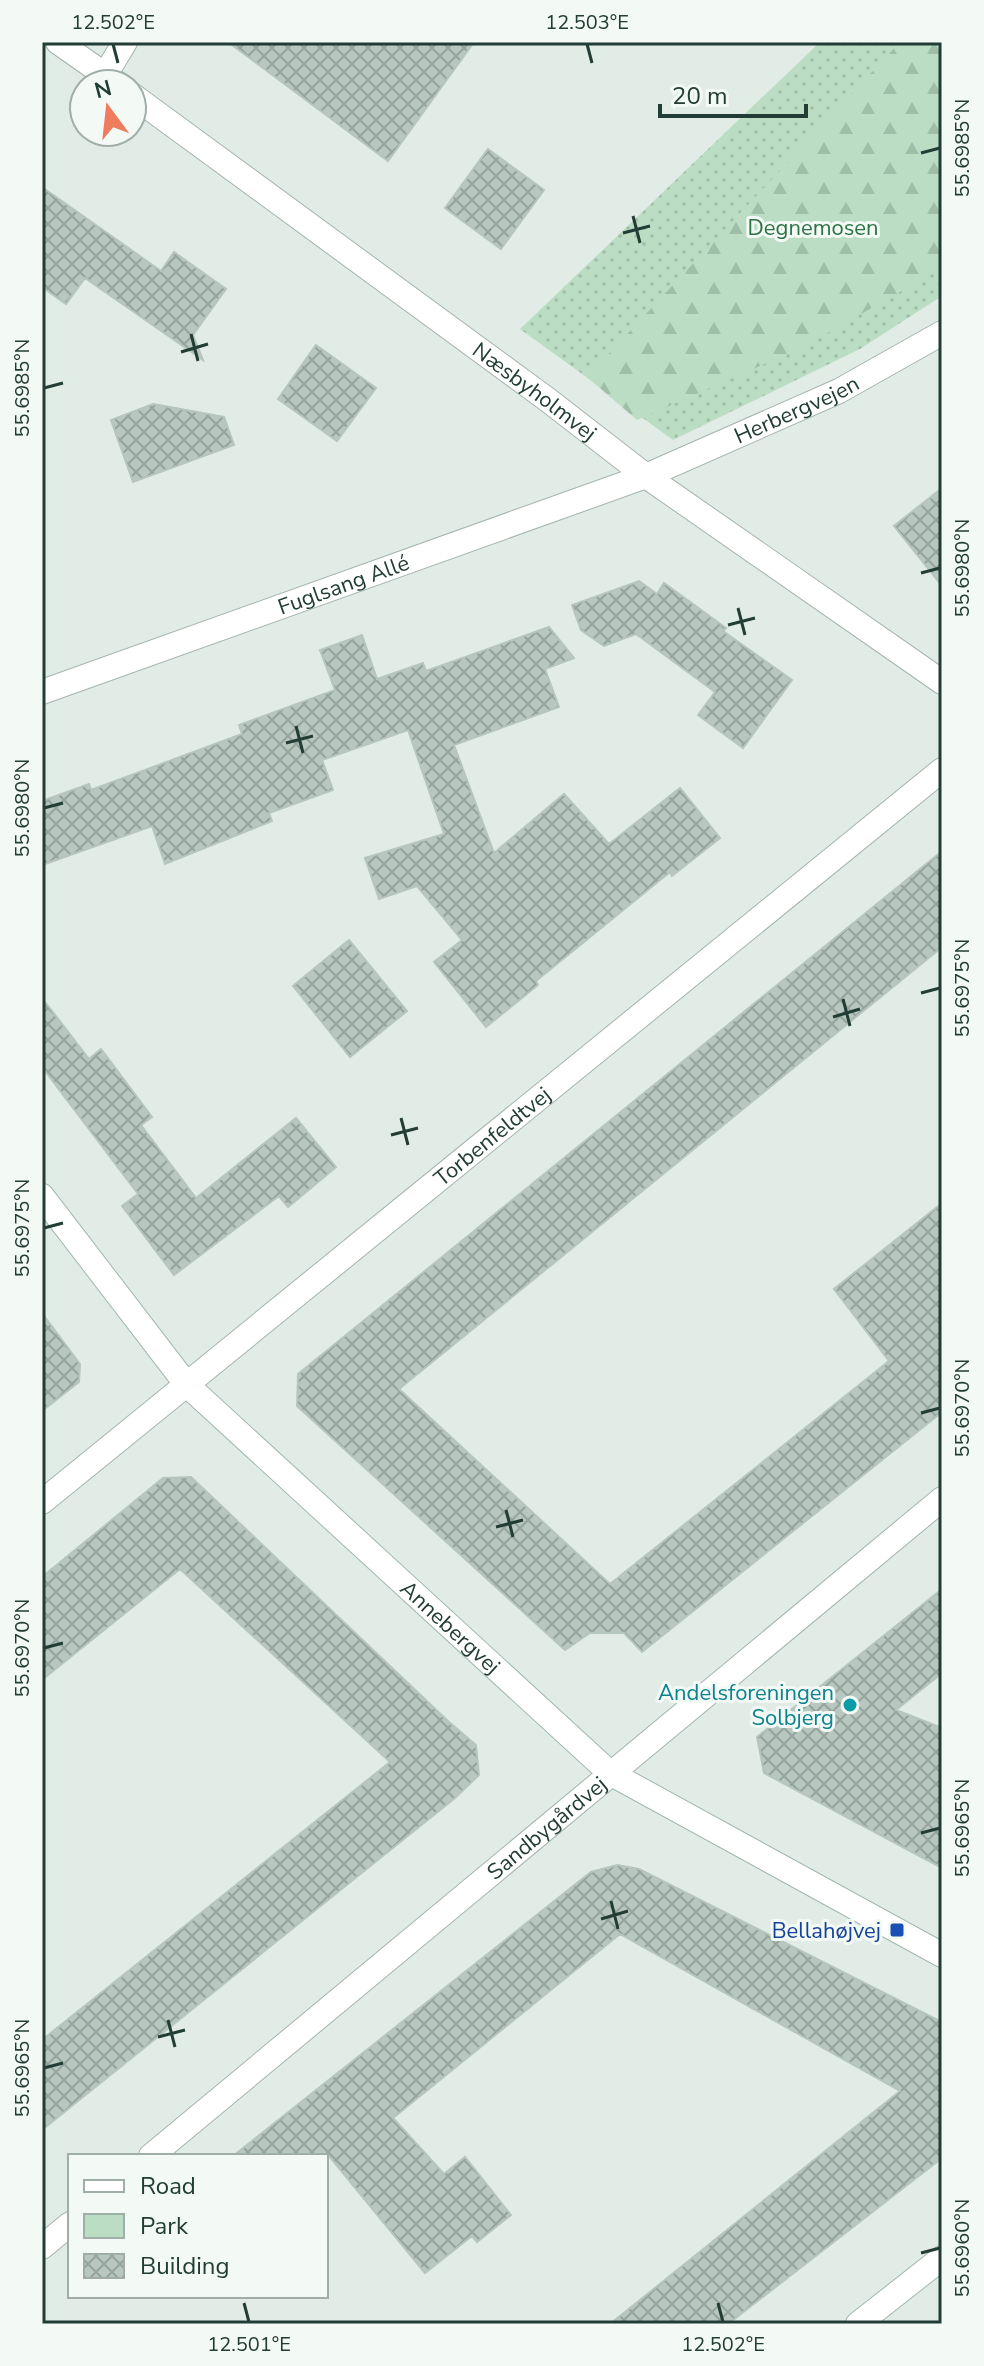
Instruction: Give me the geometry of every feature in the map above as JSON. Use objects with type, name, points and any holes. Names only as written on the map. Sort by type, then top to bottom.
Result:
[{"type":"street","points":[[58,42],[95,68]]},
{"type":"street","points":[[115,68],[125,42]]},
{"type":"street","name":"Næsbyholmvej","points":[[148,107],[548,400],[646,476],[942,682]]},
{"type":"street","name":"Herbergvejen","points":[[646,476],[839,391],[942,333]]},
{"type":"street","name":"Fuglsang Allé","points":[[42,692],[646,476]]},
{"type":"street","name":"Torbenfeldtvej","points":[[42,1502],[942,770]]},
{"type":"street","name":"Annebergvej","points":[[42,1196],[187,1385],[610,1773],[942,1955]]},
{"type":"street","name":"Sandbygårdvej","points":[[153,2154],[942,1499]]},
{"type":"street","points":[[42,2247],[68,2226]]},
{"type":"street","points":[[858,2324],[942,2258]]},
{"type":"green space","name":"Degnemosen","points":[[820,42],[942,42],[942,296],[860,349],[673,440],[520,329]]},
{"type":"green space","points":[[900,42],[942,42],[942,268],[801,348],[637,420],[587,377]]},
{"type":"building","points":[[228,42],[474,42],[388,161]]},
{"type":"building","points":[[488,149],[544,190],[501,249],[445,208]]},
{"type":"building","points":[[42,187],[161,271],[174,252],[226,289],[193,335],[203,360],[85,278],[66,304],[42,287]]},
{"type":"building","points":[[316,345],[376,388],[337,441],[278,399]]},
{"type":"building","points":[[153,404],[224,417],[234,445],[133,482],[111,420]]},
{"type":"building","points":[[942,488],[942,586],[894,526]]},
{"type":"building","points":[[639,581],[657,594],[664,583],[726,628],[723,631],[792,680],[743,748],[698,715],[715,692],[636,634],[604,646],[581,630],[572,605]]},
{"type":"building","points":[[549,627],[574,658],[545,669],[559,707],[454,745],[494,853],[564,794],[609,844],[680,788],[720,838],[672,876],[670,872],[536,981],[538,985],[486,1027],[434,962],[462,940],[417,886],[379,899],[365,858],[444,834],[408,730],[322,760],[333,790],[269,813],[272,821],[165,864],[152,826],[42,865],[42,801],[89,784],[91,790],[242,734],[239,725],[335,690],[320,650],[362,635],[377,679],[423,663],[426,671]]},
{"type":"building","points":[[942,851],[942,947],[399,1389],[610,1584],[889,1361],[834,1289],[942,1203],[942,1412],[642,1652],[624,1633],[590,1633],[565,1650],[297,1406],[298,1374]]},
{"type":"building","points":[[349,940],[407,1011],[350,1057],[293,986]]},
{"type":"building","points":[[42,998],[89,1059],[101,1049],[152,1117],[141,1125],[196,1198],[296,1118],[336,1167],[288,1207],[279,1196],[174,1275],[122,1206],[138,1194],[42,1067]]},
{"type":"building","points":[[42,1313],[80,1364],[79,1382],[42,1411]]},
{"type":"building","points":[[191,1477],[476,1745],[479,1775],[455,1798],[42,2130],[42,2040],[390,1762],[180,1569],[42,1680],[42,1577],[163,1478]]},
{"type":"building","name":"Andelsforeningen Solbjerg","points":[[942,1589],[942,1673],[896,1710],[942,1728],[942,1868],[764,1773],[757,1737]]},
{"type":"building","points":[[617,1865],[639,1869],[942,2022],[942,2158],[728,2324],[610,2324],[900,2091],[620,1934],[393,2118],[444,2174],[465,2157],[511,2215],[477,2242],[472,2236],[425,2273],[328,2154],[236,2154],[591,1872]]},
{"type":"place","name":"Andelsforeningen Solbjerg","points":[[850,1705]]},
{"type":"place","name":"Bellahøjvej","points":[[897,1930]]}]
